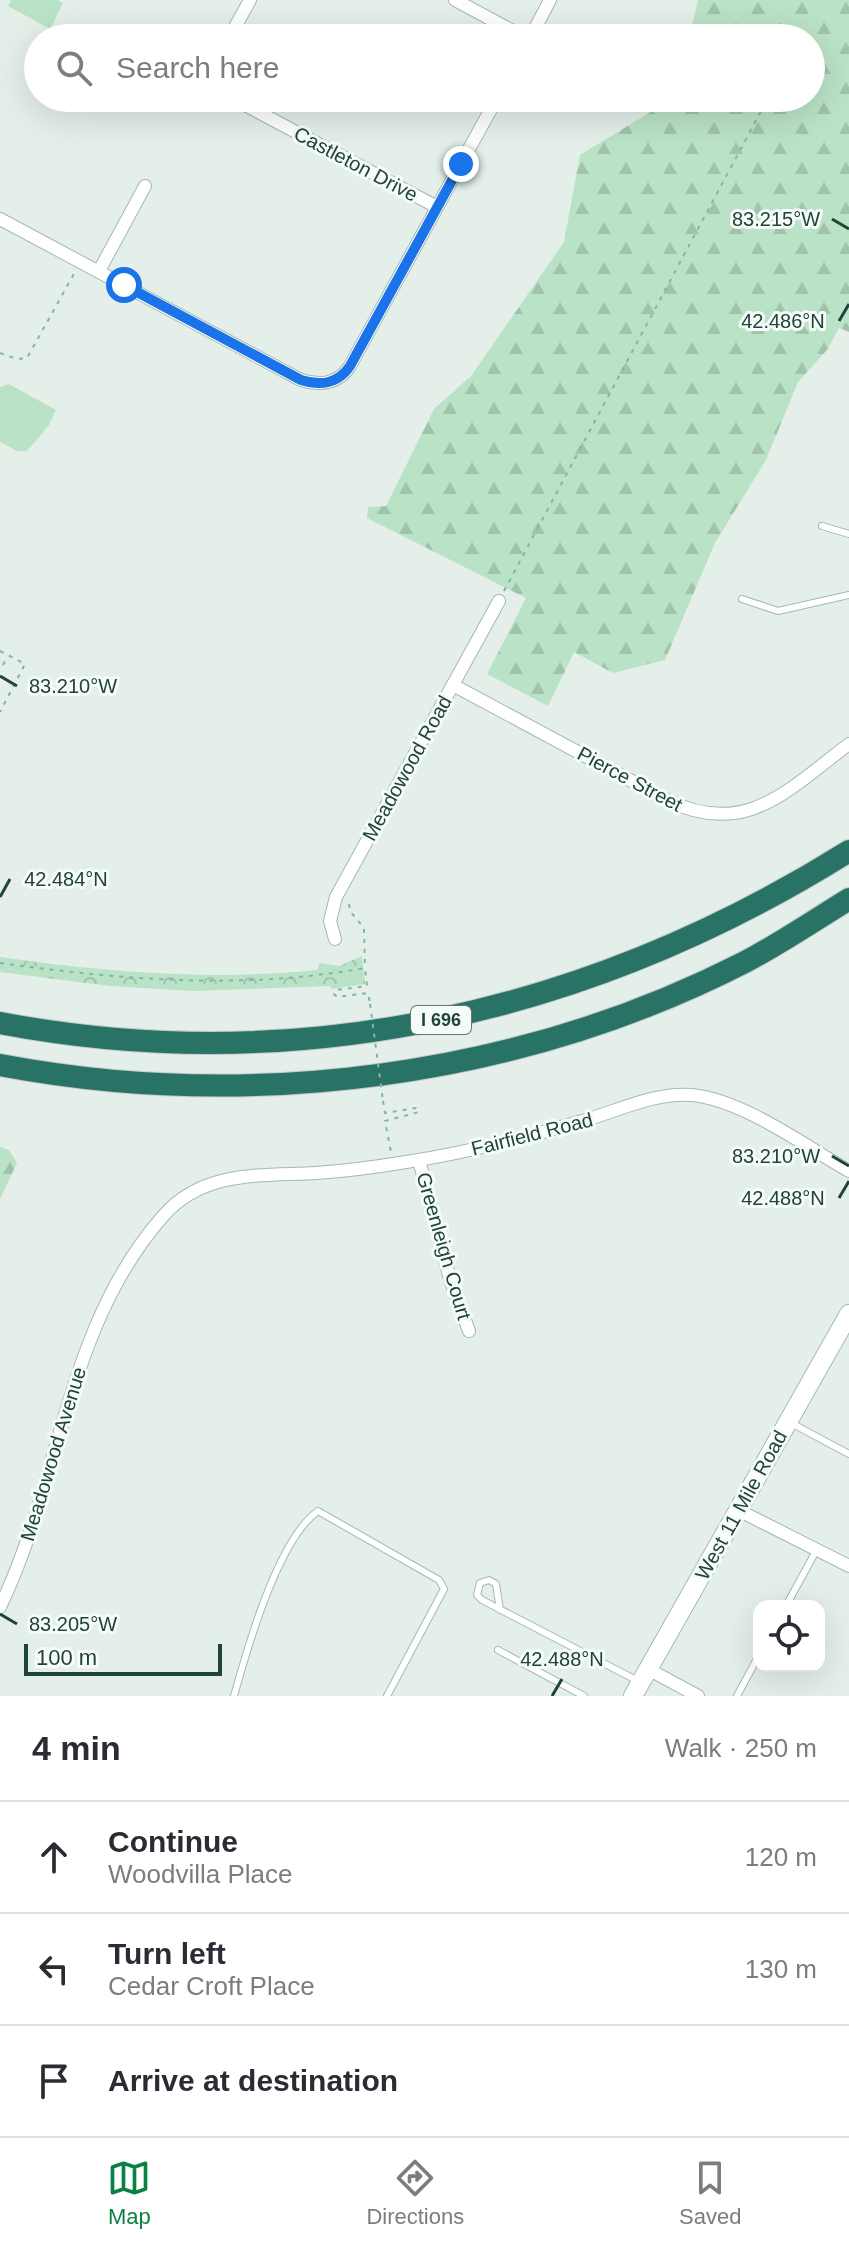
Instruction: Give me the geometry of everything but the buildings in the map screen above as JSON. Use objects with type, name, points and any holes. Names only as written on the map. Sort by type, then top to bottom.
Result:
[{"type":"highway","name":"I 696","points":[[0,1023],[132,1041],[212,1043],[360,1034],[433,1022],[530,998],[661,951],[779,893],[849,851]]},
{"type":"highway","name":"I 696","points":[[0,1065],[120,1082],[214,1087],[320,1082],[418,1069],[514,1048],[653,1002],[745,961],[849,899]]},
{"type":"main road","name":"West 11 Mile Road","points":[[641,1682],[787,1421],[843,1338],[849,1314]]},
{"type":"street","points":[[237,24],[250,0]]},
{"type":"street","points":[[455,0],[501,24]]},
{"type":"street","points":[[536,24],[550,0]]},
{"type":"street","name":"Castleton Drive","points":[[258,112],[437,207]]},
{"type":"street","points":[[0,219],[301,380],[318,385],[331,382],[346,371],[489,112]]},
{"type":"street","points":[[99,271],[145,186]]},
{"type":"street","name":"Meadowood Road","points":[[335,939],[330,921],[336,897],[499,601]]},
{"type":"street","name":"Pierce Street","points":[[453,685],[667,800],[704,814],[740,814],[761,807],[849,744]]},
{"type":"street","name":"Fairfield Road","points":[[197,1189],[239,1176],[329,1172],[419,1160],[543,1133],[658,1097],[683,1094],[727,1104],[849,1171]]},
{"type":"street","name":"Greenleigh Court","points":[[419,1160],[450,1279],[469,1331]]},
{"type":"street","name":"Meadowood Avenue","points":[[0,1607],[32,1530],[72,1384],[93,1332],[152,1230],[175,1204],[197,1189]]},
{"type":"street","points":[[738,1510],[849,1566]]},
{"type":"street","points":[[641,1682],[698,1696]]},
{"type":"lane","points":[[822,526],[849,534]]},
{"type":"lane","points":[[742,599],[778,611],[849,595]]},
{"type":"lane","points":[[787,1421],[849,1454]]},
{"type":"lane","points":[[234,1696],[253,1626],[289,1550],[308,1518],[318,1511],[439,1580],[444,1589],[387,1696]]},
{"type":"lane","points":[[789,1600],[817,1549]]},
{"type":"lane","points":[[500,1610],[496,1584],[489,1580],[480,1583],[477,1595],[500,1610],[641,1682]]},
{"type":"lane","points":[[498,1650],[584,1696]]},
{"type":"lane","points":[[737,1696],[753,1666]]},
{"type":"path","points":[[499,601],[761,112]]},
{"type":"path","points":[[0,353],[17,359],[27,358],[77,269]]},
{"type":"path","points":[[0,651],[25,664],[0,712]]},
{"type":"path","points":[[3,665],[8,655]]},
{"type":"path","points":[[349,904],[348,908],[364,928],[367,986],[336,990],[334,994],[337,997],[368,993],[385,1113],[416,1108],[419,1112],[385,1121],[391,1154]]},
{"type":"path","points":[[0,963],[94,976],[264,982],[365,968]]},
{"type":"green space","points":[[11,0],[58,0],[63,3],[52,24],[41,24],[8,6]]},
{"type":"green space","points":[[698,0],[849,0],[849,332],[839,328],[827,350],[798,382],[766,460],[715,543],[665,660],[613,673],[574,652],[548,706],[487,674],[526,598],[367,518],[368,507],[386,506],[434,409],[471,376],[564,242],[580,155],[651,112],[825,112],[825,24],[692,24]]},
{"type":"green space","points":[[9,384],[56,410],[49,425],[27,451],[17,451],[0,442],[0,387]]},
{"type":"green space","points":[[362,956],[365,984],[331,989],[330,986],[194,991],[110,986],[0,972],[0,957],[119,971],[237,975],[317,970],[320,963],[339,966]]},
{"type":"green space","points":[[0,1147],[9,1150],[17,1163],[0,1199]]},
{"type":"route","points":[[124,285],[301,380],[318,385],[331,382],[342,376],[350,366],[461,164]]}]
